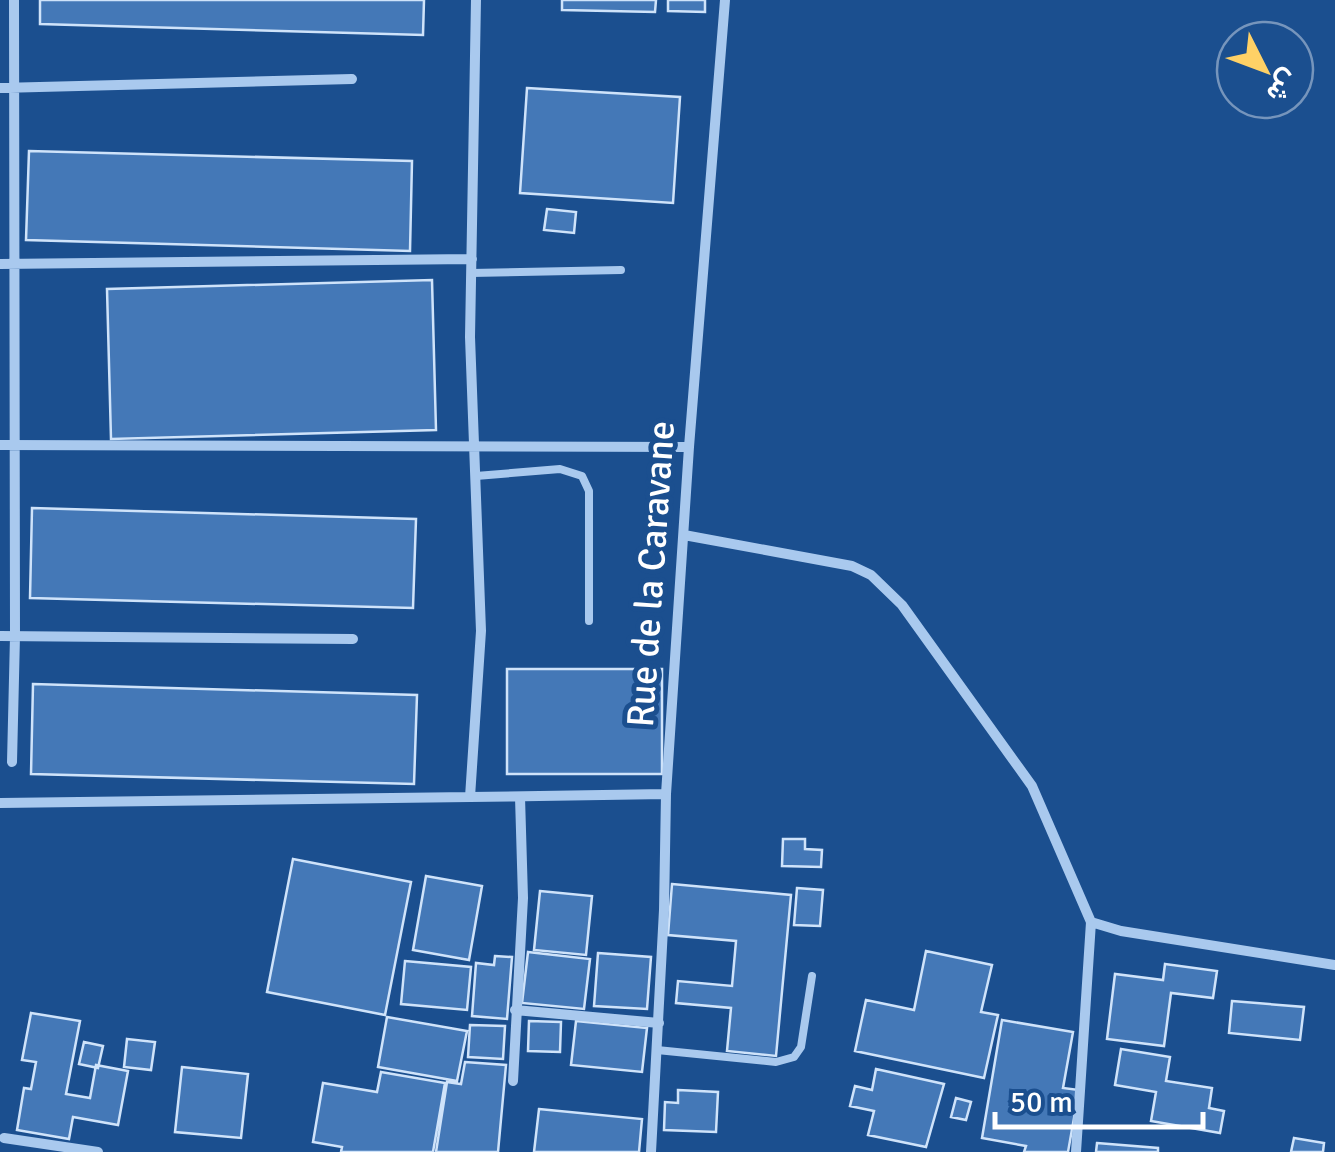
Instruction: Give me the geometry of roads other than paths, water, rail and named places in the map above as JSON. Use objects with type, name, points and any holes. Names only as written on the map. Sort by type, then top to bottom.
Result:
[{"type":"street","points":[[12,762],[15,636],[6,444],[14,264],[14,0]]},
{"type":"street","points":[[470,797],[480,630],[471,272],[476,0]]},
{"type":"street","name":"Rue de la Caravane","points":[[651,1152],[666,794],[725,0]]},
{"type":"street","points":[[0,88],[352,80]]},
{"type":"street","points":[[0,264],[472,259]]},
{"type":"street","points":[[6,444],[689,447]]},
{"type":"street","points":[[684,535],[852,566],[870,575],[902,604],[1032,786],[1091,922],[1076,1152]]},
{"type":"street","points":[[0,636],[353,639]]},
{"type":"street","points":[[0,803],[666,794]]},
{"type":"street","points":[[513,1081],[522,898],[520,797]]},
{"type":"street","points":[[1091,922],[1120,931],[1335,965]]},
{"type":"street","points":[[515,1010],[659,1022]]},
{"type":"street","points":[[4,1138],[98,1152]]},
{"type":"lane","points":[[471,272],[620,270]]},
{"type":"lane","points":[[476,476],[560,469],[582,476],[589,491],[589,621]]},
{"type":"lane","points":[[658,1050],[776,1062],[794,1057],[802,1047],[812,976]]}]
